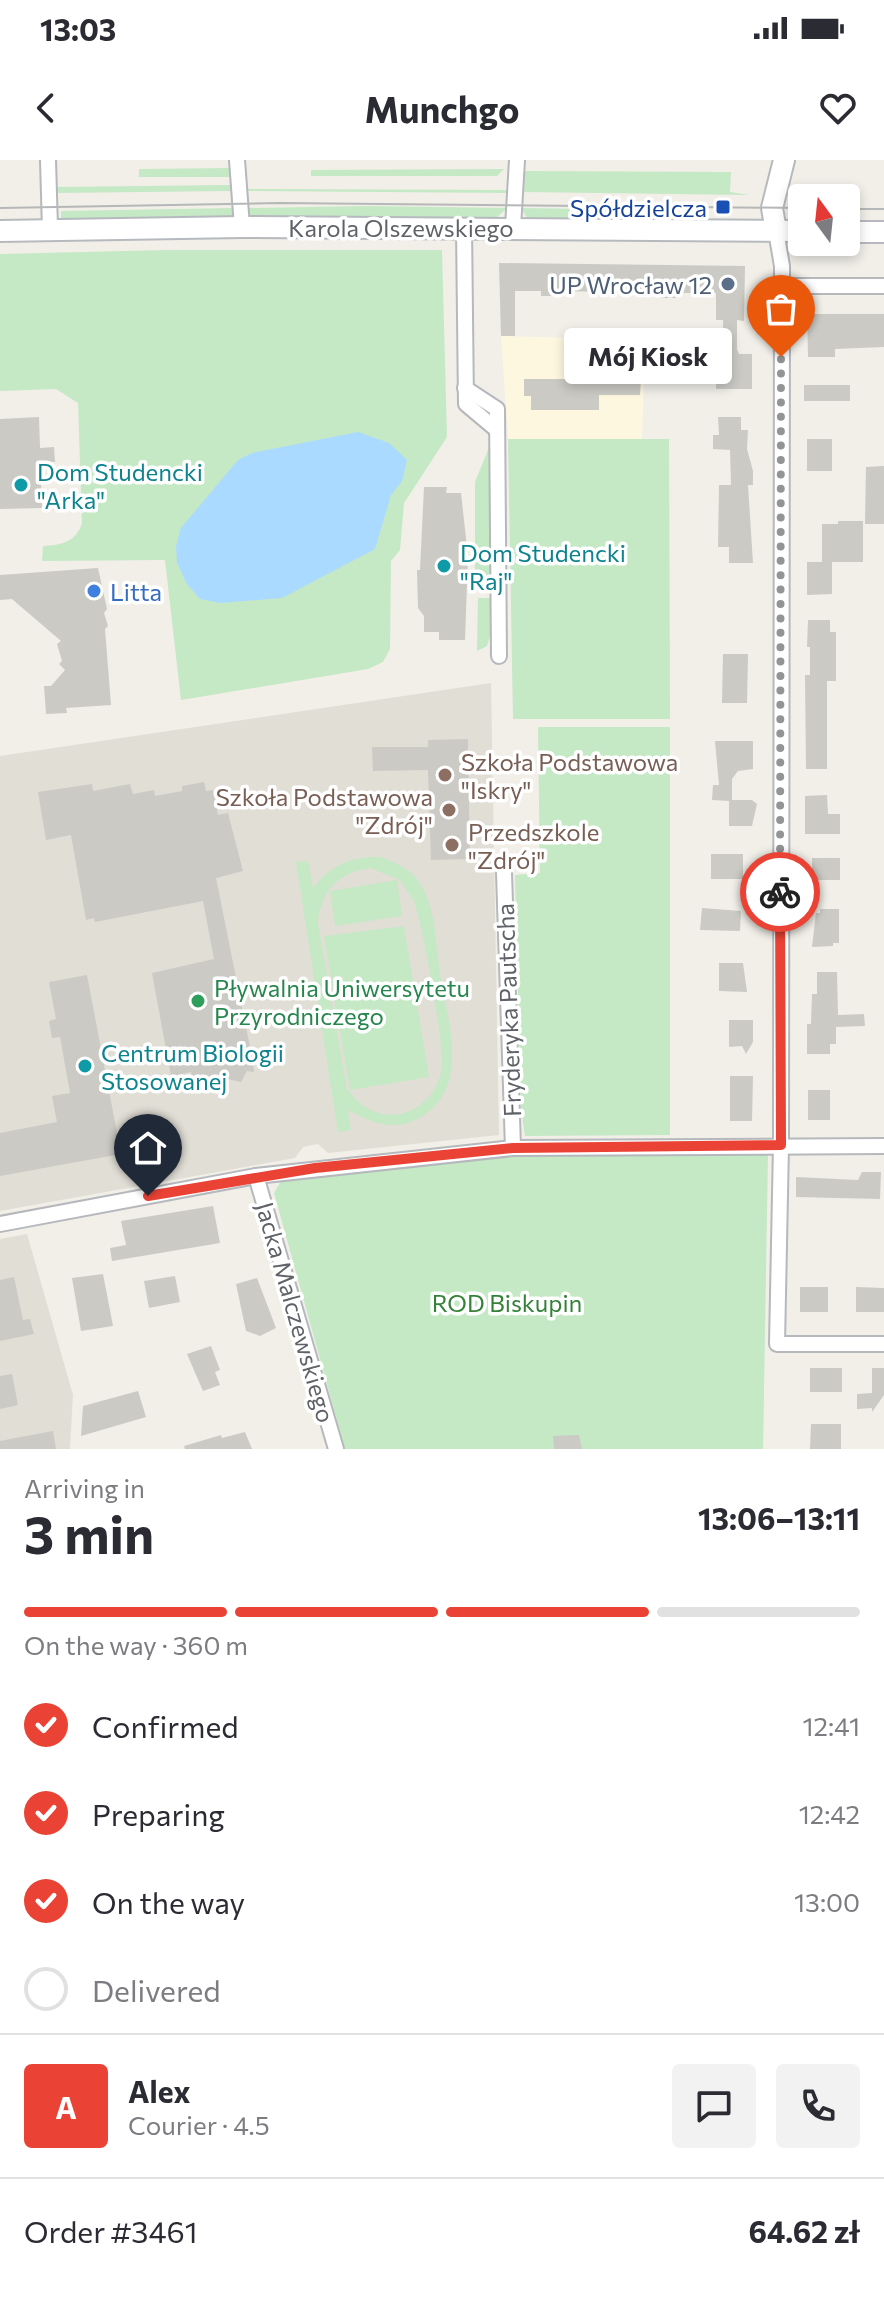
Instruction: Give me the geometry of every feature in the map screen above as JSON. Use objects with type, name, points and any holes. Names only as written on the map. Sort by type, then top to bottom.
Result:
[{"type":"street","points":[[48,160],[50,229]]},
{"type":"street","points":[[237,160],[242,227]]},
{"type":"street","points":[[513,227],[517,160]]},
{"type":"street","points":[[784,160],[772,208],[782,286],[781,1145],[777,1344],[884,1344]]},
{"type":"street","name":"Karola Olszewskiego","points":[[0,231],[242,227],[788,231]]},
{"type":"street","points":[[464,227],[465,388],[497,409],[499,656]]},
{"type":"street","points":[[860,232],[884,232]]},
{"type":"street","points":[[782,286],[884,286]]},
{"type":"street","name":"Fryderyka Pautscha","points":[[504,873],[513,1148]]},
{"type":"street","points":[[0,1224],[256,1176],[513,1148],[884,1146]]},
{"type":"street","name":"Jacka Malczewskiego","points":[[256,1176],[336,1449]]},
{"type":"shaded area","points":[[501,336],[645,340],[642,439],[508,439]]},
{"type":"shaded area","points":[[491,683],[499,1135],[328,1153],[318,1144],[303,1147],[295,1158],[0,1211],[0,756]]},
{"type":"shaded area","points":[[27,1234],[73,1395],[70,1449],[0,1449],[0,1239]]},
{"type":"green space","points":[[232,168],[232,177],[139,177],[139,169]]},
{"type":"green space","points":[[504,169],[497,176],[311,176],[311,170]]},
{"type":"green space","points":[[525,171],[731,172],[730,192],[749,195],[524,192]]},
{"type":"green space","points":[[232,185],[232,191],[57,193],[57,187]]},
{"type":"green space","points":[[508,190],[508,193],[247,191]]},
{"type":"green space","points":[[233,208],[233,217],[61,219],[61,211]]},
{"type":"green space","points":[[248,208],[507,208],[496,218],[248,217]]},
{"type":"green space","points":[[521,208],[647,210],[647,219],[527,218]]},
{"type":"green space","points":[[166,250],[442,250],[447,437],[404,503],[400,550],[391,561],[390,649],[383,662],[368,669],[181,700],[165,560],[42,561],[43,546],[67,541],[76,534],[82,523],[78,403],[56,389],[0,391],[0,254]]},
{"type":"green space","points":[[508,439],[669,439],[670,719],[513,719]]},
{"type":"green space","points":[[490,445],[491,586],[475,586],[475,482]]},
{"type":"green space","points":[[478,598],[493,598],[493,626],[487,646],[477,651]]},
{"type":"green space","points":[[538,727],[670,727],[670,1135],[525,1136],[521,1109],[515,875],[540,873]]},
{"type":"green space","points":[[380,857],[409,871],[428,900],[451,1034],[451,1073],[445,1091],[434,1107],[417,1119],[390,1125],[373,1122],[348,1110],[351,1130],[338,1132],[296,862],[308,861],[313,888],[334,868],[351,860]],"holes":[[[370,868],[400,880],[414,901],[418,915],[433,988],[442,1059],[439,1080],[427,1099],[408,1112],[392,1115],[370,1109],[347,1089],[318,923],[327,892],[349,874]]]},
{"type":"green space","points":[[397,880],[402,916],[335,926],[330,891]]},
{"type":"green space","points":[[404,926],[429,1077],[350,1090],[324,936]]},
{"type":"green space","name":"ROD Biskupin","points":[[768,1154],[763,1449],[345,1449],[274,1193],[281,1181],[493,1156]]},
{"type":"water","points":[[358,432],[389,443],[407,460],[402,481],[391,495],[375,549],[282,598],[220,603],[200,599],[187,584],[177,563],[176,546],[181,528],[238,460],[252,453]]},
{"type":"building","points":[[499,263],[745,266],[744,321],[737,320],[737,349],[739,354],[752,354],[752,389],[716,389],[716,354],[724,354],[723,320],[716,320],[716,293],[676,293],[676,298],[661,298],[661,293],[560,291],[560,296],[541,296],[541,291],[515,291],[515,336],[501,336]]},
{"type":"building","points":[[807,314],[884,314],[884,347],[835,349],[835,357],[808,357]]},
{"type":"building","points":[[659,339],[689,339],[689,355],[658,354]]},
{"type":"building","points":[[524,379],[641,379],[640,395],[599,395],[599,410],[531,410],[531,396],[524,396]]},
{"type":"building","points":[[804,385],[850,385],[850,401],[804,401]]},
{"type":"building","name":"Dom Studencki \"Arka\"","points":[[39,417],[40,448],[54,447],[55,462],[40,462],[42,508],[0,509],[0,419]]},
{"type":"building","points":[[718,417],[741,417],[741,430],[748,430],[747,449],[753,471],[753,485],[748,485],[753,563],[729,563],[729,547],[718,547],[719,485],[731,485],[730,450],[713,449],[713,435],[719,435]]},
{"type":"building","points":[[807,439],[832,439],[832,471],[807,471]]},
{"type":"building","points":[[884,466],[884,524],[865,524],[866,467]]},
{"type":"building","name":"Dom Studencki \"Raj\"","points":[[424,487],[447,487],[446,493],[461,493],[468,556],[465,640],[439,640],[439,632],[424,632],[424,616],[418,608],[417,570],[420,570]]},
{"type":"building","points":[[838,521],[863,521],[863,562],[822,562],[822,524],[838,524]]},
{"type":"building","points":[[807,562],[832,562],[832,594],[807,595]]},
{"type":"building","points":[[98,568],[107,609],[104,613],[108,626],[105,629],[111,705],[66,708],[67,713],[46,714],[44,686],[51,686],[65,670],[59,664],[62,661],[57,644],[61,641],[12,599],[0,600],[0,575]]},
{"type":"building","points":[[808,620],[830,620],[830,632],[836,632],[836,681],[827,681],[827,769],[806,769],[805,675],[810,675]]},
{"type":"building","points":[[723,654],[748,654],[747,703],[722,703]]},
{"type":"building","points":[[468,739],[470,859],[431,860],[428,770],[373,771],[372,747],[428,747],[428,740]]},
{"type":"building","points":[[715,741],[753,741],[753,769],[738,771],[732,779],[732,800],[752,800],[757,804],[752,826],[729,826],[729,801],[712,800],[713,785],[719,785]]},
{"type":"building","points":[[204,782],[206,791],[213,790],[218,815],[228,813],[243,871],[216,878],[253,1062],[254,1072],[247,1071],[241,1082],[223,1078],[193,1083],[191,1072],[171,1076],[152,973],[214,959],[203,901],[95,922],[94,918],[86,920],[71,835],[46,840],[38,792],[92,784],[93,791],[130,784],[133,794],[154,790],[155,796],[182,791],[182,786]]},
{"type":"building","points":[[827,795],[828,814],[840,814],[840,834],[805,834],[805,796]]},
{"type":"building","points":[[711,854],[743,854],[743,879],[711,879]]},
{"type":"building","points":[[812,858],[840,858],[840,880],[812,880]]},
{"type":"building","points":[[702,908],[741,911],[740,931],[700,930]]},
{"type":"building","points":[[820,909],[839,909],[839,943],[833,943],[833,946],[812,947],[816,913],[820,913]]},
{"type":"building","points":[[719,963],[743,963],[747,992],[719,991]]},
{"type":"building","points":[[817,972],[837,972],[838,1015],[864,1014],[865,1026],[836,1027],[836,1044],[830,1044],[830,1054],[807,1054],[807,1024],[811,1024],[812,994],[817,994]]},
{"type":"building","name":"Centrum Biologii Stosowanej","points":[[87,975],[121,1154],[0,1176],[0,1133],[57,1122],[52,1096],[70,1093],[60,1037],[52,1038],[49,1021],[56,1019],[49,982]]},
{"type":"building","points":[[729,1020],[753,1020],[753,1042],[746,1054],[742,1046],[729,1047]]},
{"type":"building","points":[[730,1076],[753,1076],[752,1121],[730,1121]]},
{"type":"building","points":[[808,1090],[830,1090],[830,1120],[808,1120]]},
{"type":"building","points":[[862,1172],[881,1172],[880,1199],[796,1197],[796,1177],[858,1180]]},
{"type":"building","points":[[213,1206],[220,1243],[112,1261],[110,1248],[126,1245],[121,1221]]},
{"type":"building","points":[[103,1274],[113,1326],[81,1331],[72,1278]]},
{"type":"building","points":[[175,1276],[180,1302],[149,1308],[144,1281]]},
{"type":"building","points":[[14,1277],[23,1320],[30,1319],[34,1334],[0,1341],[0,1280]]},
{"type":"building","points":[[257,1278],[276,1328],[260,1336],[246,1331],[236,1284]]},
{"type":"building","points":[[800,1287],[828,1287],[828,1312],[800,1312]]},
{"type":"building","points":[[856,1287],[884,1288],[884,1312],[856,1312]]},
{"type":"building","points":[[211,1346],[220,1370],[215,1372],[220,1385],[203,1391],[187,1354]]},
{"type":"building","points":[[810,1368],[842,1368],[842,1392],[810,1392]]},
{"type":"building","points":[[872,1368],[884,1368],[884,1395],[872,1412],[872,1408],[857,1409],[857,1394],[872,1393]]},
{"type":"building","points":[[12,1374],[18,1405],[0,1409],[0,1376]]},
{"type":"building","points":[[138,1391],[146,1417],[81,1436],[83,1406]]},
{"type":"building","points":[[811,1424],[841,1424],[841,1449],[810,1449]]},
{"type":"building","points":[[53,1431],[56,1449],[0,1449],[0,1441]]},
{"type":"building","points":[[245,1432],[252,1449],[185,1449],[184,1446],[221,1435],[222,1438]]},
{"type":"building","points":[[579,1435],[582,1449],[554,1449],[553,1436]]},
{"type":"tram line","points":[[0,208],[280,203],[788,208]]},
{"type":"tram line","points":[[860,209],[884,209]]},
{"type":"way so far","points":[[780,892],[781,357]]},
{"type":"place","name":"Spółdzielcza","points":[[723,207]]},
{"type":"place","name":"UP Wrocław 12","points":[[728,284]]},
{"type":"place","name":"Mój Kiosk","points":[[781,357]]},
{"type":"place","name":"Dom Studencki \"Arka\"","points":[[21,485]]},
{"type":"place","name":"Dom Studencki \"Raj\"","points":[[444,566]]},
{"type":"place","name":"Litta","points":[[94,591]]},
{"type":"place","name":"Szkoła Podstawowa \"Iskry\"","points":[[445,775]]},
{"type":"place","name":"Szkoła Podstawowa \"Zdrój\"","points":[[449,810]]},
{"type":"place","name":"Przedszkole \"Zdrój\"","points":[[452,845]]},
{"type":"place","name":"Pływalnia Uniwersytetu Przyrodniczego","points":[[198,1001]]},
{"type":"place","name":"Centrum Biologii Stosowanej","points":[[85,1066]]},
{"type":"route","points":[[148,1196],[315,1168],[513,1148],[781,1145],[780,892]]}]
